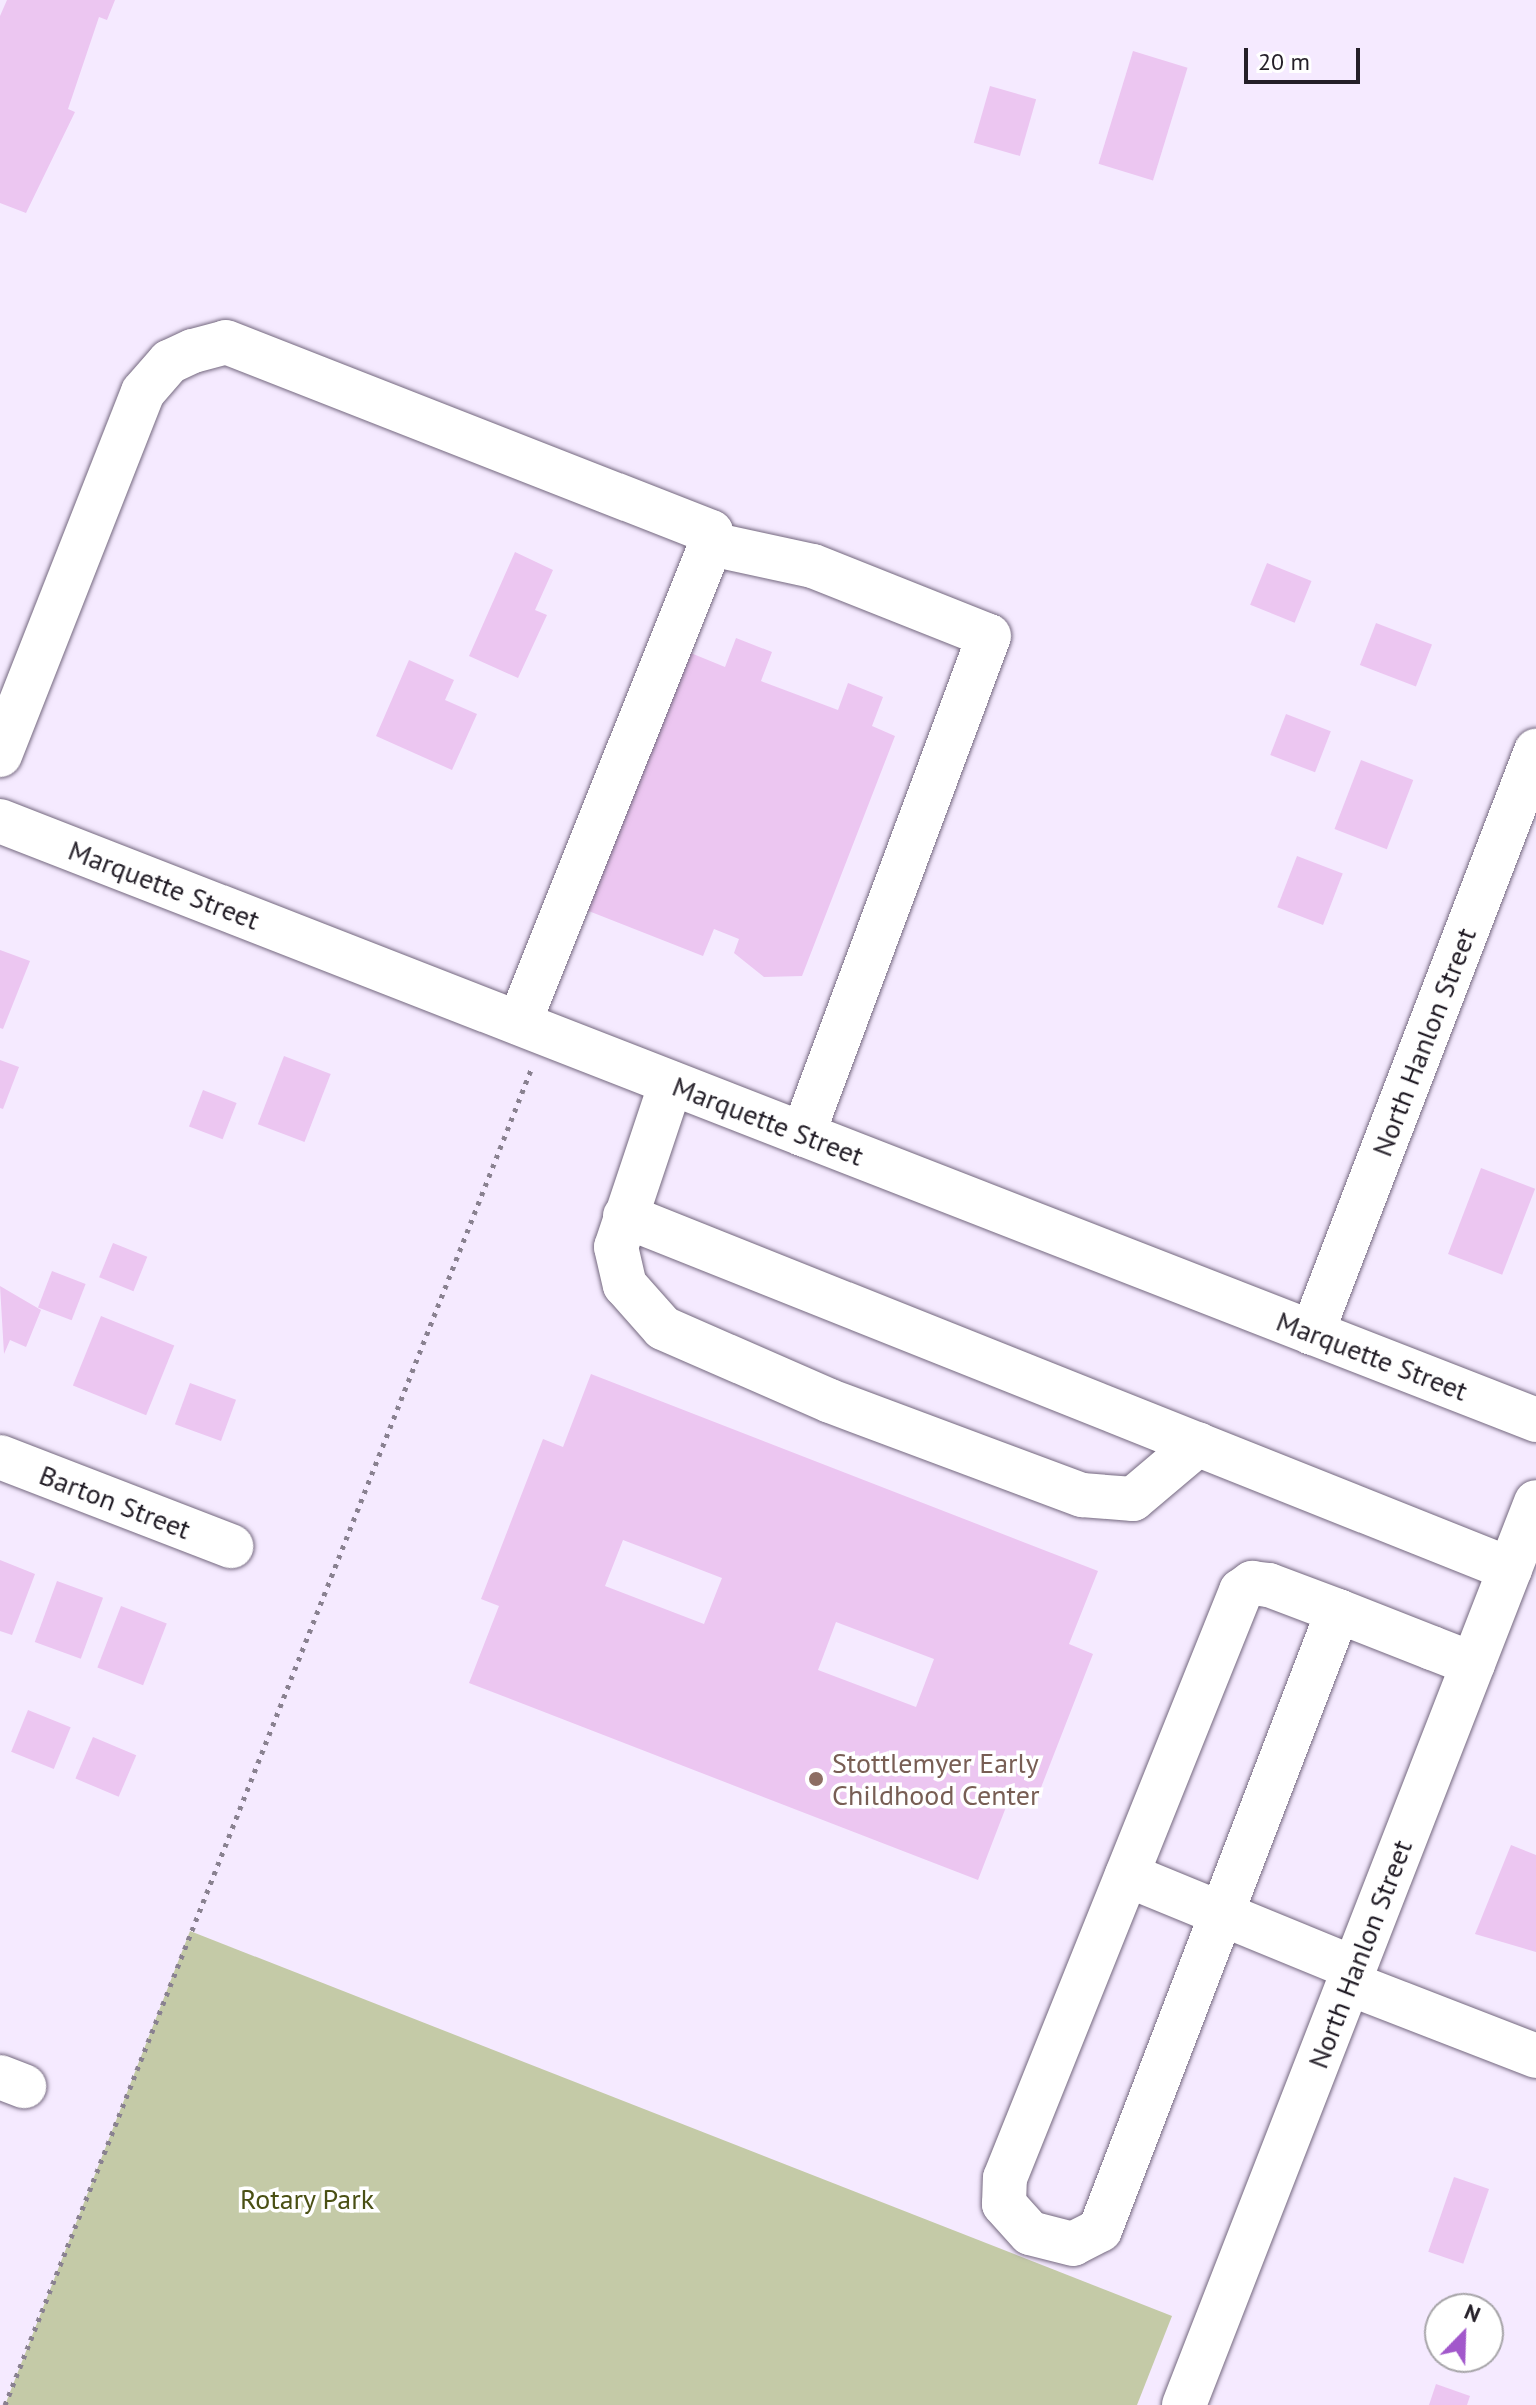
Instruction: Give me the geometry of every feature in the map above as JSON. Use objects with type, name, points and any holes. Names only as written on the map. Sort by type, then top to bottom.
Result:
[{"type":"street","points":[[0,755],[143,392],[169,362],[193,351],[226,342],[711,532],[711,544],[526,1042]]},
{"type":"street","points":[[711,544],[813,566],[989,636],[803,1134]]},
{"type":"street","name":"North Hanlon Street","points":[[1312,1333],[1536,751]]},
{"type":"street","name":"Marquette Street","points":[[0,821],[526,1042],[671,1083],[1536,1420]]},
{"type":"street","points":[[671,1083],[616,1247],[625,1285],[663,1328],[830,1401],[1082,1495],[1133,1499],[1198,1444]]},
{"type":"street","points":[[625,1216],[1510,1569]]},
{"type":"street","name":"Barton Street","points":[[0,1457],[231,1546]]},
{"type":"street","name":"North Hanlon Street","points":[[1184,2405],[1536,1502]]},
{"type":"street","points":[[1338,1611],[1100,2230],[1073,2244],[1030,2233],[1004,2204],[1005,2178],[1241,1591],[1252,1583],[1269,1585],[1338,1611],[1473,1664]]},
{"type":"street","points":[[1127,1875],[1536,2056]]},
{"type":"path","points":[[5,2405],[526,1042]]},
{"type":"green space","name":"Rotary Park","points":[[190,1931],[1172,2316],[1137,2405],[5,2405]]},
{"type":"building","points":[[7,0],[115,0],[107,20],[99,17],[68,109],[75,112],[26,213],[0,203],[0,16]]},
{"type":"building","points":[[1133,51],[1188,68],[1153,181],[1099,164]]},
{"type":"building","points":[[990,86],[1036,99],[1020,156],[974,143]]},
{"type":"building","points":[[515,552],[553,570],[535,610],[547,615],[518,678],[469,656]]},
{"type":"building","points":[[1267,563],[1312,581],[1295,623],[1250,605]]},
{"type":"building","points":[[1376,623],[1432,645],[1416,687],[1360,665]]},
{"type":"building","points":[[736,638],[772,652],[761,681],[838,710],[848,683],[883,697],[872,726],[895,736],[802,976],[764,977],[734,953],[739,939],[714,929],[703,956],[581,908],[681,649],[725,667]]},
{"type":"building","points":[[409,660],[454,680],[445,700],[477,714],[452,770],[376,736]]},
{"type":"building","points":[[1286,714],[1331,731],[1315,772],[1270,755]]},
{"type":"building","points":[[1361,760],[1413,780],[1387,849],[1334,829]]},
{"type":"building","points":[[1297,856],[1343,874],[1323,925],[1277,907]]},
{"type":"building","points":[[0,950],[30,961],[3,1029],[0,1028]]},
{"type":"building","points":[[284,1056],[331,1074],[305,1142],[258,1124]]},
{"type":"building","points":[[0,1060],[19,1067],[3,1109],[0,1108]]},
{"type":"building","points":[[203,1090],[237,1103],[223,1139],[189,1126]]},
{"type":"building","points":[[1481,1168],[1535,1189],[1502,1275],[1448,1254]]},
{"type":"building","points":[[113,1243],[147,1257],[133,1291],[99,1277]]},
{"type":"building","points":[[52,1271],[86,1284],[72,1320],[38,1307]]},
{"type":"building","points":[[0,1286],[41,1310],[26,1347],[10,1340],[4,1354]]},
{"type":"building","points":[[101,1316],[174,1346],[146,1415],[73,1386]]},
{"type":"building","points":[[591,1374],[1098,1571],[1069,1644],[1093,1654],[1035,1803],[1011,1794],[978,1880],[469,1683],[499,1606],[481,1599],[543,1439],[563,1447]],"holes":[[[623,1540],[722,1578],[704,1624],[605,1586]],[[836,1622],[934,1659],[916,1707],[818,1670]]]},
{"type":"building","points":[[190,1383],[236,1400],[221,1441],[175,1424]]},
{"type":"building","points":[[0,1560],[35,1574],[12,1635],[0,1631]]},
{"type":"building","points":[[57,1581],[103,1598],[81,1659],[35,1642]]},
{"type":"building","points":[[121,1606],[167,1624],[143,1685],[97,1668]]},
{"type":"building","points":[[28,1710],[71,1727],[54,1769],[11,1752]]},
{"type":"building","points":[[93,1737],[136,1755],[119,1797],[75,1778]]},
{"type":"building","points":[[1511,1845],[1536,1855],[1536,1952],[1475,1934]]},
{"type":"building","points":[[1454,2177],[1489,2189],[1463,2264],[1428,2252]]},
{"type":"building","points":[[1436,2384],[1470,2396],[1467,2405],[1429,2405]]},
{"type":"place","name":"Stottlemyer Early Childhood Center","points":[[816,1779]]}]
